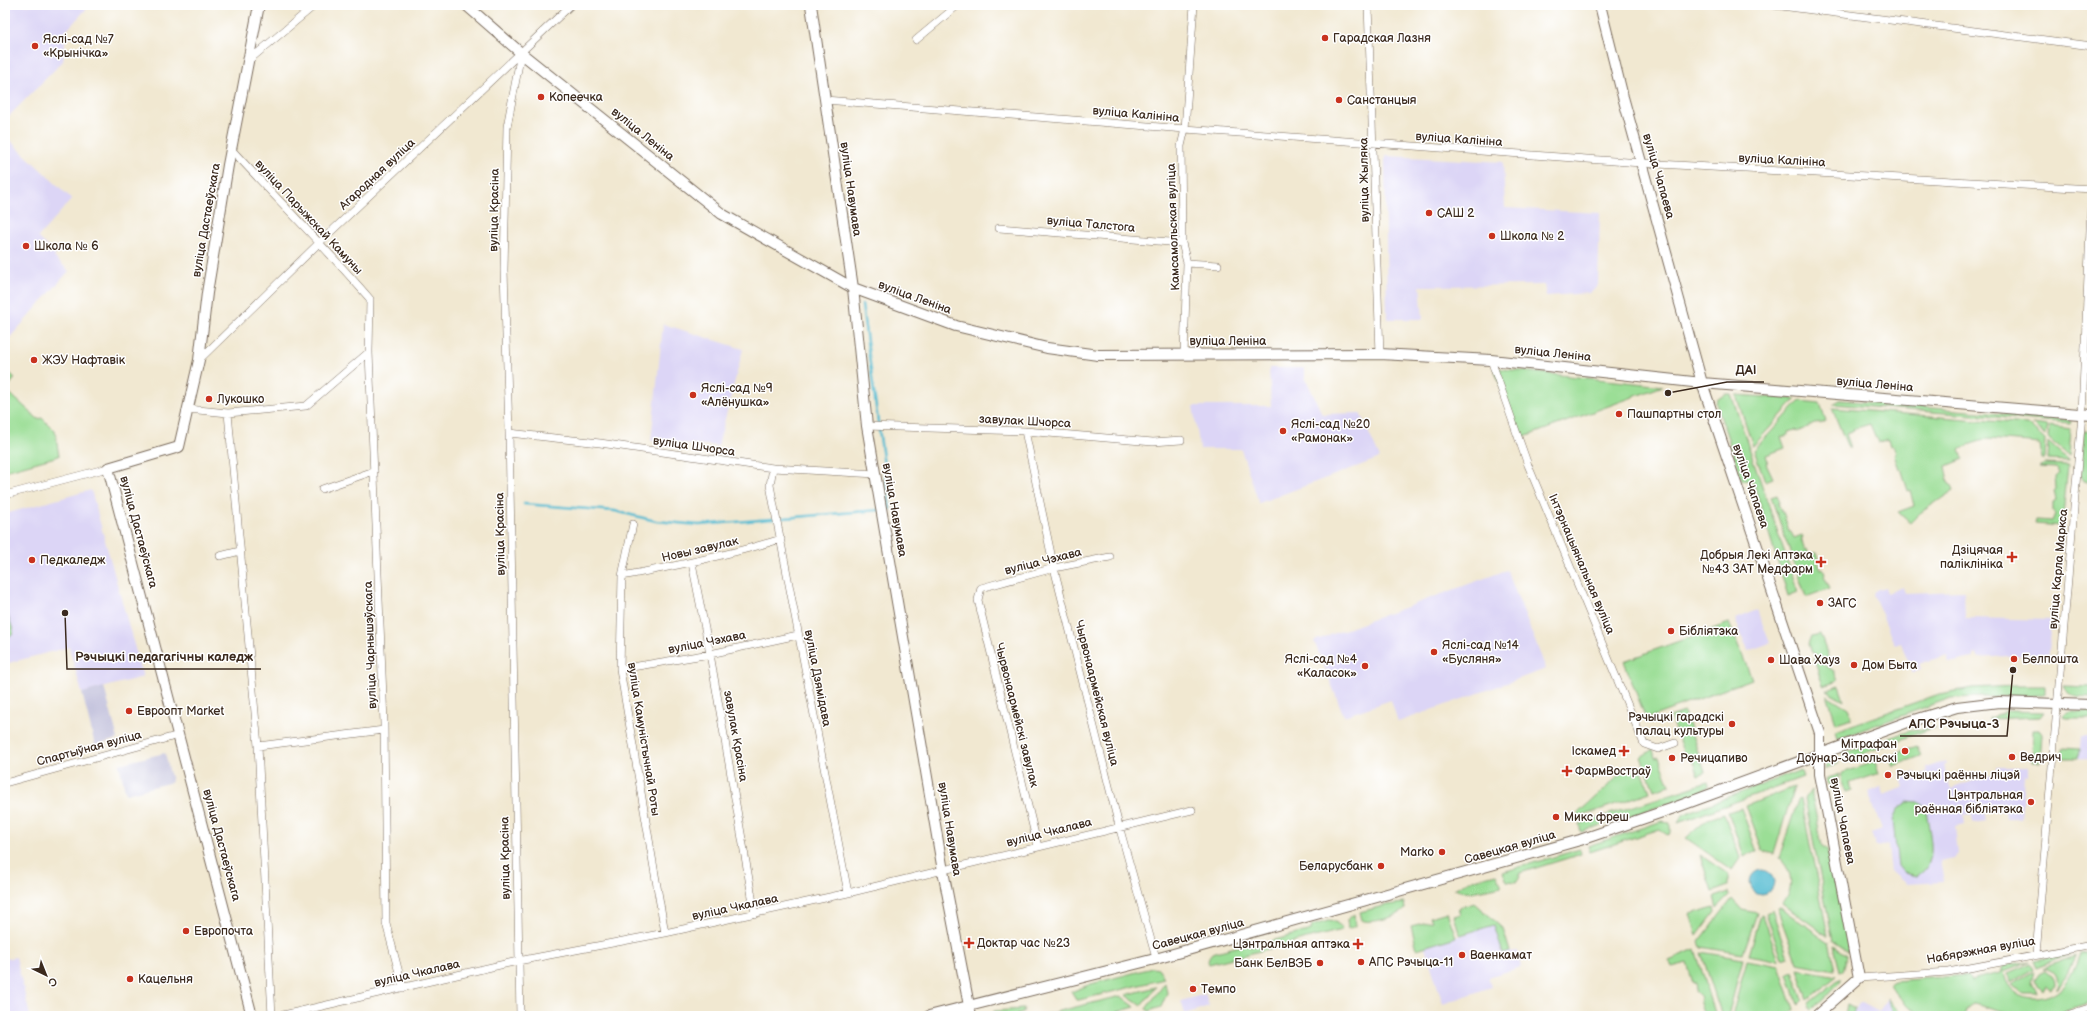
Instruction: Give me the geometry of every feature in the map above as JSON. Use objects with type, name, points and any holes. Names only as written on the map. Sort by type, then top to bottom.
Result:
[{"type":"street","name":"вуліца Дастаеўскага","points":[[252,1016],[180,735],[108,468],[180,447],[199,360],[208,286],[247,61],[259,5]]},
{"type":"street","points":[[247,61],[315,5]]},
{"type":"street","name":"вуліца Леніна","points":[[466,5],[521,53],[722,214],[853,288],[956,326],[1047,348],[1098,355],[1380,354],[1492,360],[1702,383],[2087,415]]},
{"type":"street","name":"Агародная вуліца","points":[[199,360],[320,242],[571,5]]},
{"type":"street","name":"вуліца Навумава","points":[[811,5],[853,288],[867,426],[943,871],[970,1011]]},
{"type":"street","points":[[916,40],[958,5]]},
{"type":"street","name":"Камсамольская вуліца","points":[[1184,354],[1187,263],[1182,243],[1181,146],[1185,129],[1194,5]]},
{"type":"street","name":"вуліца Жыляка","points":[[1368,5],[1374,143],[1380,354]]},
{"type":"street","name":"вуліца Чапаева","points":[[1600,5],[1702,383],[1820,733],[1820,774],[1859,978]]},
{"type":"street","points":[[1773,5],[2092,46]]},
{"type":"street","name":"вуліца Красіна","points":[[520,1016],[509,433],[504,270],[507,127],[521,53]]},
{"type":"street","name":"вуліца Калініна","points":[[825,100],[1185,129],[1642,163],[2092,189]]},
{"type":"street","name":"вуліца Парыжскай Камуны","points":[[232,150],[294,217],[320,242],[370,298]]},
{"type":"street","name":"вуліца Карла Маркса","points":[[2036,954],[2058,703],[2087,415],[2092,184]]},
{"type":"street","name":"вуліца Талстога","points":[[999,228],[1182,243]]},
{"type":"street","points":[[1187,263],[1218,265]]},
{"type":"street","name":"вуліца Чарнышэўскага","points":[[370,298],[369,352],[384,730],[386,923],[403,988]]},
{"type":"street","points":[[188,409],[228,413],[306,406],[369,352]]},
{"type":"street","name":"Інтэрнацыянальная вуліца","points":[[1492,360],[1528,465],[1644,744],[1658,749],[1675,743]]},
{"type":"street","points":[[228,413],[258,746],[272,1016]]},
{"type":"street","name":"завулак Шчорса","points":[[867,426],[1025,431],[1153,442],[1181,440]]},
{"type":"street","name":"Чырвонаармейская вуліца","points":[[1025,431],[1054,568],[1120,826],[1156,958]]},
{"type":"street","name":"вуліца Шчорса","points":[[509,433],[773,468],[876,474]]},
{"type":"street","points":[[5,495],[108,468]]},
{"type":"street","name":"вуліца Дзямідава","points":[[773,468],[770,485],[848,893]]},
{"type":"street","points":[[322,488],[374,471]]},
{"type":"street","name":"вуліца Камуністычнай Роты","points":[[633,524],[622,576],[620,669],[665,933]]},
{"type":"street","name":"Новы завулак","points":[[622,576],[692,563],[742,551],[781,539]]},
{"type":"street","points":[[220,556],[240,551]]},
{"type":"street","name":"вуліца Чэхава","points":[[981,588],[1054,568],[1110,557]]},
{"type":"street","name":"завулак Красіна","points":[[692,563],[710,654],[756,914]]},
{"type":"street","name":"Чырвонаармейскі завулак","points":[[981,588],[978,600],[1038,846]]},
{"type":"street","name":"вуліца Чэхава","points":[[620,669],[710,654],[798,635]]},
{"type":"street","name":"Савецкая вуліца","points":[[929,1016],[970,1011],[1156,958],[1340,909],[1580,840],[1905,723],[1957,707],[1999,702],[2092,705]]},
{"type":"street","points":[[258,746],[384,730]]},
{"type":"street","name":"Спартыўная вуліца","points":[[5,783],[180,735]]},
{"type":"street","name":"вуліца Чкалава","points":[[279,1016],[518,961],[756,914],[943,871],[1038,846],[1192,810]]},
{"type":"street","name":"Набярэжная вуліца","points":[[1859,978],[1948,972],[2036,954],[2092,945]]},
{"type":"street","points":[[1816,1016],[1859,978]]},
{"type":"street","points":[[2064,1016],[2092,1007]]},
{"type":"shaded area","name":"Яслі-сад №7 «Крынічка»","points":[[5,5],[90,5],[66,31],[63,61],[8,117],[5,114]]},
{"type":"shaded area","name":"Школа № 6","points":[[6,137],[72,199],[38,237],[56,255],[54,257],[69,271],[5,343]]},
{"type":"shaded area","name":"Школа № 2","points":[[1385,156],[1503,162],[1505,208],[1600,213],[1598,285],[1590,293],[1546,296],[1544,285],[1420,286],[1423,319],[1387,319]]},
{"type":"shaded area","name":"Яслі-сад №9 «Алёнушка»","points":[[663,324],[743,349],[718,446],[651,441]]},
{"type":"shaded area","name":"Яслі-сад №20 «Рамонак»","points":[[1269,368],[1305,368],[1305,377],[1322,414],[1360,413],[1380,458],[1259,503],[1241,449],[1200,449],[1193,406],[1271,406]]},
{"type":"shaded area","points":[[91,490],[143,677],[82,693],[69,647],[5,664],[5,514]]},
{"type":"shaded area","points":[[1507,570],[1546,669],[1398,722],[1391,700],[1344,716],[1314,641]]},
{"type":"shaded area","points":[[1885,587],[1887,593],[1902,587],[1904,593],[1964,591],[1965,618],[2051,620],[2047,661],[2033,661],[2032,655],[2025,652],[2025,655],[1977,658],[1976,654],[1973,655],[1973,658],[1949,663],[1947,655],[1919,664],[1921,670],[1912,673],[1901,643],[1895,645],[1873,594],[1875,590]]},
{"type":"shaded area","points":[[1757,610],[1770,643],[1748,651],[1735,619]]},
{"type":"shaded area","points":[[104,687],[118,739],[95,745],[82,693]]},
{"type":"shaded area","points":[[2081,736],[2092,736],[2092,759],[2079,758]]},
{"type":"shaded area","points":[[165,753],[172,782],[126,794],[119,764]]},
{"type":"shaded area","points":[[1946,761],[1943,765],[1952,789],[1996,772],[1996,767],[2028,767],[2028,775],[2024,775],[2021,818],[2006,818],[2005,810],[1992,812],[1990,804],[1982,805],[1985,821],[1973,823],[1972,815],[1964,816],[1965,824],[1955,826],[1958,854],[1954,858],[1940,861],[1944,882],[1905,884],[1891,872],[1888,845],[1876,847],[1871,833],[1882,829],[1868,792],[1880,787],[1884,795],[1904,787],[1901,778],[1916,772],[1918,777],[1927,773],[1926,768]]},
{"type":"shaded area","points":[[1494,925],[1503,953],[1517,951],[1521,967],[1488,977],[1491,987],[1443,1004],[1425,947]]},
{"type":"shaded area","points":[[16,957],[30,1016],[5,1016],[5,959]]},
{"type":"shaded area","points":[[1205,994],[1209,1006],[1185,1014],[1181,1001]]},
{"type":"shaded area","points":[[1887,998],[1896,1016],[1856,1016],[1853,1013],[1860,1002],[1879,1012]]},
{"type":"green space","points":[[5,368],[15,378],[6,390],[38,419],[42,418],[55,431],[59,456],[5,471]]},
{"type":"green space","points":[[1494,368],[1503,369],[1663,386],[1519,439]]},
{"type":"green space","points":[[1725,394],[1731,394],[1798,592],[1788,596],[1753,481],[1742,480],[1716,403],[1717,400]]},
{"type":"green space","points":[[1736,395],[1796,399],[1753,446]]},
{"type":"green space","points":[[1840,400],[2071,420],[2070,423],[1833,404]]},
{"type":"green space","points":[[1800,401],[1820,403],[1826,421],[1820,424],[1819,422],[1797,432],[1796,430],[1789,432],[1789,435],[1781,437],[1785,448],[1766,455],[1768,462],[1766,463],[1773,478],[1765,481],[1754,450]]},
{"type":"green space","points":[[1832,408],[2027,424],[2045,440],[2044,459],[2041,459],[2039,444],[2031,442],[1987,439],[1968,445],[1960,450],[1963,459],[1946,466],[1949,483],[1951,483],[1954,490],[1920,513],[1910,523],[1898,512],[1914,506],[1910,490],[1908,491],[1901,468],[1899,469],[1894,455],[1896,454],[1893,445],[1890,446],[1888,439],[1878,443],[1870,424],[1853,429],[1854,431],[1846,434],[1851,448],[1848,448]]},
{"type":"green space","points":[[2032,424],[2047,426],[2045,436]]},
{"type":"green space","points":[[2049,426],[2071,429],[2069,456],[2048,438]]},
{"type":"green space","points":[[2084,430],[2092,431],[2092,483],[2084,481],[2081,476]]},
{"type":"green space","points":[[2048,442],[2068,460],[2068,461],[2047,460]]},
{"type":"green space","points":[[2044,464],[2068,465],[2062,526],[2035,524],[2036,520],[2052,521],[2055,514],[2053,511],[2053,502],[2056,500],[2054,491],[2056,489],[2055,477],[2058,474],[2056,468],[2040,467]]},
{"type":"green space","points":[[1777,495],[1780,502],[1778,503],[1782,513],[1783,512],[1789,531],[1790,530],[1794,538],[1802,535],[1803,538],[1801,539],[1805,550],[1807,549],[1809,555],[1817,552],[1819,559],[1817,560],[1821,569],[1823,568],[1824,576],[1830,588],[1806,597],[1771,497]]},
{"type":"green space","points":[[5,607],[13,634],[5,639]]},
{"type":"green space","points":[[1729,623],[1752,679],[1646,719],[1624,661]]},
{"type":"green space","points":[[1820,634],[1831,664],[1812,652],[1809,644],[1812,636]]},
{"type":"green space","points":[[1814,658],[1834,671],[1838,681],[1823,686]]},
{"type":"green space","points":[[1839,686],[1844,700],[1826,690]]},
{"type":"green space","points":[[2045,686],[2045,695],[1951,698],[1837,739],[1835,731],[1939,694],[1972,688]]},
{"type":"green space","points":[[2063,686],[2092,687],[2092,697],[2068,693]]},
{"type":"green space","points":[[1827,695],[1848,708],[1852,718],[1836,723]]},
{"type":"green space","points":[[2011,711],[2044,712],[2040,717],[1989,719],[1989,717]]},
{"type":"green space","points":[[2072,711],[2092,712],[2092,719],[2066,719],[2063,716]]},
{"type":"green space","points":[[1684,712],[1705,772],[1698,775],[1690,755],[1684,754],[1670,717]]},
{"type":"green space","points":[[1935,727],[1846,760],[1843,753],[1910,731]]},
{"type":"green space","points":[[2033,730],[2039,730],[2042,734],[2040,763],[2032,763]]},
{"type":"green space","points":[[1917,746],[1921,756],[1893,766],[1889,756]]},
{"type":"green space","points":[[2063,748],[2080,749],[2079,758],[2061,758]]},
{"type":"green space","points":[[1653,749],[1655,758],[1659,757],[1670,785],[1654,790],[1641,757]]},
{"type":"green space","points":[[1837,756],[1839,760],[1838,764],[1824,769],[1829,761]]},
{"type":"green space","points":[[1875,762],[1879,773],[1850,783],[1852,790],[1846,792],[1841,780],[1842,773]]},
{"type":"green space","points":[[1641,768],[1650,792],[1579,817],[1578,813],[1623,772]]},
{"type":"green space","points":[[1801,770],[1803,777],[1678,823],[1683,815],[1691,811]]},
{"type":"green space","points":[[1839,774],[1837,782],[1827,785],[1825,780]]},
{"type":"green space","points":[[1708,782],[1709,786],[1700,793],[1581,832],[1579,824]]},
{"type":"green space","points":[[1794,787],[1774,854],[1763,851],[1746,806]]},
{"type":"green space","points":[[1811,790],[1822,846],[1827,849],[1849,944],[1849,952],[1833,941],[1805,799]]},
{"type":"green space","points":[[1801,799],[1828,936],[1782,904],[1789,893],[1791,881],[1790,875],[1784,863],[1779,858],[1798,800]]},
{"type":"green space","points":[[1908,802],[1919,803],[1926,809],[1931,846],[1931,856],[1928,864],[1924,871],[1916,876],[1904,873],[1898,866],[1893,821],[1897,810]]},
{"type":"green space","points":[[1741,808],[1757,852],[1750,853],[1744,857],[1728,812]]},
{"type":"green space","points":[[1724,814],[1740,858],[1732,870],[1686,838],[1708,819]]},
{"type":"green space","points":[[1662,821],[1670,822],[1670,833],[1667,835],[1660,829],[1590,852],[1588,846]]},
{"type":"green space","points":[[1580,849],[1581,854],[1520,873],[1520,876],[1516,882],[1507,881],[1503,872]]},
{"type":"green space","points":[[1700,855],[1728,874],[1728,886],[1712,892]]},
{"type":"green space","points":[[1496,874],[1502,886],[1471,892],[1454,889],[1468,881]]},
{"type":"green space","points":[[1729,892],[1730,895],[1717,908],[1714,897]]},
{"type":"green space","points":[[1732,899],[1742,910],[1757,913],[1743,954],[1701,947],[1699,942]]},
{"type":"green space","points":[[1404,903],[1405,909],[1391,917],[1378,921],[1362,920],[1360,912],[1387,905]]},
{"type":"green space","points":[[1475,903],[1503,928],[1510,952],[1503,954],[1494,925],[1460,935],[1454,916],[1460,914],[1458,908]]},
{"type":"green space","points":[[1714,907],[1715,912],[1697,936],[1690,914]]},
{"type":"green space","points":[[1779,907],[1829,942],[1835,970],[1797,963],[1777,908]]},
{"type":"green space","points":[[1772,910],[1788,957],[1782,959],[1766,913]]},
{"type":"green space","points":[[1447,912],[1456,937],[1417,949],[1411,926],[1432,921],[1430,917]]},
{"type":"green space","points":[[1354,914],[1355,926],[1348,929],[1347,920]]},
{"type":"green space","points":[[1761,914],[1763,915],[1779,961],[1749,955]]},
{"type":"green space","points":[[1331,920],[1337,923],[1342,930],[1209,964],[1208,963],[1212,953],[1247,944],[1250,947],[1311,930],[1312,926]]},
{"type":"green space","points":[[1834,946],[1847,955],[1843,972],[1840,972]]},
{"type":"green space","points":[[1695,949],[1716,1016],[1705,1016],[1705,1012],[1703,1012],[1699,999],[1701,998],[1695,992],[1696,983],[1693,983],[1687,963],[1672,967],[1669,960]]},
{"type":"green space","points":[[1701,952],[1743,959],[1728,1016],[1722,1016]]},
{"type":"green space","points":[[2092,952],[2092,1002],[2048,1016],[2021,1016],[1974,1003],[1967,1008],[1963,1016],[1920,1016],[1893,991],[1889,984],[1894,981],[1967,975],[1971,980],[2001,973],[2003,966],[2030,961],[2004,971],[2006,980],[2016,993],[2032,998],[2041,998],[2057,991],[2065,984],[2080,954]]},
{"type":"green space","points":[[2071,954],[2037,967],[2034,960]]},
{"type":"green space","points":[[2075,956],[2065,977],[2056,988],[2055,975],[2050,970],[2043,968]]},
{"type":"green space","points":[[1747,960],[1779,966],[1794,1009],[1785,1016],[1732,1016]]},
{"type":"green space","points":[[2031,963],[2034,969],[2010,983],[2008,973]]},
{"type":"green space","points":[[1152,968],[1159,969],[1164,979],[1079,1000],[1076,1000],[1071,992],[1091,984]]},
{"type":"green space","points":[[1798,969],[1837,976],[1808,999]]},
{"type":"green space","points":[[2035,971],[2032,983],[2037,993],[2024,993],[2011,985]]},
{"type":"green space","points":[[2045,971],[2052,977],[2053,983],[2050,989],[2045,986],[2042,991],[2037,986],[2035,980],[2039,974]]},
{"type":"green space","points":[[1793,972],[1803,1000],[1798,1005],[1788,974]]},
{"type":"green space","points":[[1838,980],[1842,980],[1812,1011],[1809,1003]]},
{"type":"green space","points":[[1165,983],[1167,993],[1161,1007],[1149,1011],[1146,1009]]},
{"type":"green space","points":[[1156,987],[1142,1005],[1126,995]]},
{"type":"green space","points":[[1121,996],[1135,1007],[1103,1016],[1039,1016]]},
{"type":"green space","points":[[1887,998],[1905,1016],[1896,1016]]},
{"type":"green space","points":[[1847,1004],[1855,1008],[1853,1013],[1856,1016],[1845,1016]]},
{"type":"green space","points":[[1024,1009],[1023,1013],[1013,1016],[994,1016],[994,1011]]},
{"type":"water","points":[[1762,870],[1767,871],[1773,877],[1773,887],[1767,893],[1762,894],[1757,893],[1751,887],[1750,882],[1751,877],[1757,871]]},
{"type":"waterway","points":[[862,305],[890,509],[884,509]]},
{"type":"waterway","points":[[524,504],[615,511],[656,521],[699,525],[879,510]]},
{"type":"place","name":"Гарадская Лазня","points":[[1325,38]]},
{"type":"place","name":"Яслі-сад №7 «Крынічка»","points":[[35,46]]},
{"type":"place","name":"Копеечка","points":[[541,97]]},
{"type":"place","name":"Санстанцыя","points":[[1339,100]]},
{"type":"place","name":"САШ 2","points":[[1429,213]]},
{"type":"place","name":"Школа № 2","points":[[1492,236]]},
{"type":"place","name":"Школа № 6","points":[[26,246]]},
{"type":"place","name":"ЖЭУ Нафтавік","points":[[34,360]]},
{"type":"place","name":"ДАІ","points":[[1668,393]]},
{"type":"place","name":"Яслі-сад №9 «Алёнушка»","points":[[693,395]]},
{"type":"place","name":"Лукошко","points":[[209,399]]},
{"type":"place","name":"Пашпартны стол","points":[[1619,414]]},
{"type":"place","name":"Яслі-сад №20 «Рамонак»","points":[[1283,431]]},
{"type":"place","name":"Дзіцячая паліклініка","points":[[2012,557]]},
{"type":"place","name":"Педкаледж","points":[[32,560]]},
{"type":"place","name":"Добрыя Лекі Аптэка №43 ЗАТ Медфарм","points":[[1821,562]]},
{"type":"place","name":"ЗАГС","points":[[1820,603]]},
{"type":"place","name":"Рэчыцкі педагагічны каледж","points":[[65,613]]},
{"type":"place","name":"Бібліятэка","points":[[1671,631]]},
{"type":"place","name":"Яслі-сад №14 «Бусляня»","points":[[1434,652]]},
{"type":"place","name":"Белпошта","points":[[2014,659]]},
{"type":"place","name":"Шава Хауз","points":[[1771,660]]},
{"type":"place","name":"Дом Быта","points":[[1854,665]]},
{"type":"place","name":"Яслі-сад №4 «Каласок»","points":[[1365,666]]},
{"type":"place","name":"АПС Рэчыца-3","points":[[2013,670]]},
{"type":"place","name":"Евроопт Market","points":[[129,711]]},
{"type":"place","name":"Рэчыцкі гарадскі палац культуры","points":[[1732,724]]},
{"type":"place","name":"Іскамед","points":[[1624,751]]},
{"type":"place","name":"Мітрафан Доўнар-Запольскі","points":[[1905,751]]},
{"type":"place","name":"Ведрич","points":[[2012,757]]},
{"type":"place","name":"Речицапиво","points":[[1672,758]]},
{"type":"place","name":"ФармВостраў","points":[[1567,771]]},
{"type":"place","name":"Рэчыцкі раённы ліцэй","points":[[1888,775]]},
{"type":"place","name":"Цэнтральная раённая бібліятэка","points":[[2031,802]]},
{"type":"place","name":"Микс фреш","points":[[1556,817]]},
{"type":"place","name":"Marko","points":[[1442,852]]},
{"type":"place","name":"Беларусбанк","points":[[1381,866]]},
{"type":"place","name":"Европочта","points":[[186,931]]},
{"type":"place","name":"Доктар час №23","points":[[969,943]]},
{"type":"place","name":"Цэнтральная аптэка","points":[[1358,944]]},
{"type":"place","name":"Ваенкамат","points":[[1462,955]]},
{"type":"place","name":"АПС Рэчыца-11","points":[[1361,962]]},
{"type":"place","name":"Банк БелВЭБ","points":[[1320,963]]},
{"type":"place","name":"Кацельня","points":[[130,979]]},
{"type":"place","name":"Темпо","points":[[1193,989]]}]
